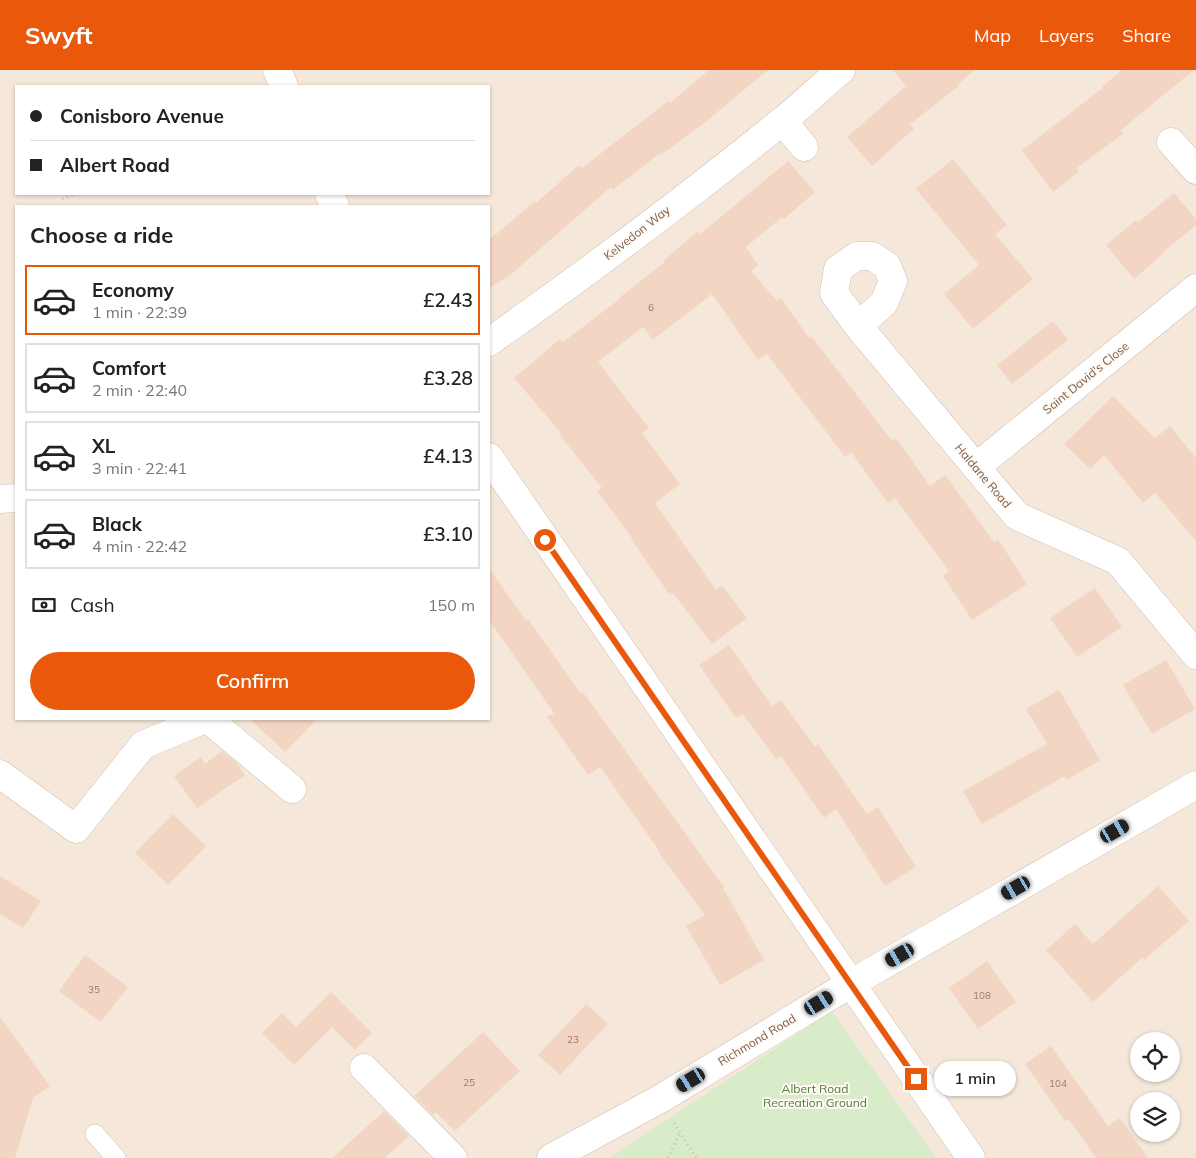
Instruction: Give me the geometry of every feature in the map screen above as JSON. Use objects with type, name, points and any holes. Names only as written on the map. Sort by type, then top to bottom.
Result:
[{"type":"street","points":[[277,70],[284,85]]},
{"type":"street","name":"Kelvedon Way","points":[[490,341],[580,277],[783,121],[841,70]]},
{"type":"street","points":[[783,121],[804,148]]},
{"type":"street","points":[[1171,142],[1195,166]]},
{"type":"street","name":"Saint David's Close","points":[[976,467],[1196,288]]},
{"type":"street","name":"Haldane Road","points":[[858,326],[1017,516],[1118,561],[1196,655]]},
{"type":"street","points":[[490,458],[971,1158]]},
{"type":"street","points":[[0,499],[15,498]]},
{"type":"street","points":[[0,774],[76,829],[143,745],[205,720]]},
{"type":"street","points":[[208,720],[292,789]]},
{"type":"street","name":"Richmond Road","points":[[551,1158],[660,1099],[850,984],[1196,785]]},
{"type":"street","points":[[364,1068],[453,1158]]},
{"type":"lane","points":[[95,1134],[116,1158]]},
{"type":"path","points":[[62,199],[72,195]]},
{"type":"path","points":[[660,1099],[696,1158]]},
{"type":"path","points":[[668,1158],[679,1133]]},
{"type":"shaded area","points":[[0,70],[1196,70],[1196,1158],[0,1158]]},
{"type":"green space","name":"Albert Road Recreation Ground","points":[[832,1011],[936,1158],[609,1158]]},
{"type":"building","points":[[709,70],[768,70],[703,124],[661,155],[660,153],[613,190],[611,187],[509,276],[490,287],[490,239],[535,201],[536,203],[579,165],[582,168],[668,101],[670,103]]},
{"type":"building","points":[[893,70],[975,70],[958,84],[959,86],[910,124],[914,129],[872,166],[847,137],[906,86]]},
{"type":"building","points":[[1122,70],[1194,70],[1121,130],[1124,133],[1077,168],[1079,172],[1053,192],[1022,150],[1103,88]]},
{"type":"building","points":[[953,159],[1007,225],[995,234],[1033,279],[973,329],[944,294],[979,265],[916,189]]},
{"type":"building","points":[[788,161],[815,192],[784,219],[782,217],[746,247],[758,265],[751,271],[777,301],[781,298],[809,338],[812,337],[892,441],[896,438],[930,486],[945,475],[994,542],[998,539],[1027,584],[972,620],[943,576],[949,571],[895,498],[888,503],[851,452],[845,457],[767,354],[758,360],[712,294],[653,340],[643,327],[598,362],[649,428],[642,433],[680,484],[655,503],[716,590],[722,585],[747,618],[712,644],[672,592],[669,594],[632,538],[597,491],[602,488],[559,434],[561,433],[514,378],[560,339],[563,342],[621,298],[664,263],[663,261],[698,231],[700,234]]},
{"type":"building","points":[[1174,193],[1196,219],[1196,225],[1134,279],[1106,245],[1136,220],[1138,222]]},
{"type":"building","points":[[1053,321],[1068,340],[1012,384],[997,365]]},
{"type":"building","points":[[1113,396],[1155,438],[1170,426],[1196,458],[1196,541],[1155,493],[1143,503],[1104,455],[1090,469],[1064,444]]},
{"type":"building","points":[[490,569],[581,694],[583,692],[724,887],[764,960],[720,985],[686,926],[705,915],[657,850],[600,767],[588,775],[547,717],[554,713],[490,621]]},
{"type":"building","points":[[1095,588],[1122,627],[1077,657],[1050,618]]},
{"type":"building","points":[[729,645],[772,706],[781,700],[815,747],[818,744],[867,814],[878,807],[916,867],[885,886],[836,809],[824,818],[781,756],[776,759],[743,714],[736,718],[699,665]]},
{"type":"building","points":[[1166,660],[1195,709],[1152,734],[1123,685]]},
{"type":"building","points":[[1059,690],[1100,760],[1067,780],[1065,776],[982,824],[963,791],[1047,744],[1026,709]]},
{"type":"building","points":[[251,720],[316,720],[285,752]]},
{"type":"building","points":[[222,751],[236,762],[245,775],[197,808],[174,776],[201,757],[205,764]]},
{"type":"building","points":[[173,814],[206,846],[168,885],[135,853]]},
{"type":"building","points":[[0,876],[41,901],[23,928],[0,914]]},
{"type":"building","points":[[1158,886],[1189,921],[1144,960],[1142,958],[1093,1002],[1046,950],[1075,924],[1093,944]]},
{"type":"building","points":[[85,955],[128,987],[101,1022],[59,991]]},
{"type":"building","points":[[987,961],[1016,1002],[978,1029],[949,988]]},
{"type":"building","points":[[331,992],[372,1033],[355,1050],[332,1027],[294,1065],[262,1033],[282,1013],[296,1027]]},
{"type":"building","points":[[586,1004],[608,1024],[560,1075],[538,1055]]},
{"type":"building","points":[[0,1017],[50,1086],[33,1098],[15,1158],[0,1158]]},
{"type":"building","points":[[483,1032],[520,1071],[455,1131],[436,1112],[433,1115],[414,1096]]},
{"type":"building","points":[[1051,1046],[1108,1126],[1120,1118],[1130,1132],[1130,1142],[1137,1142],[1148,1158],[1096,1158],[1069,1119],[1065,1121],[1025,1064]]},
{"type":"building","points":[[384,1111],[409,1136],[385,1158],[332,1158]]},
{"type":"route","points":[[545,540],[916,1079]]}]
